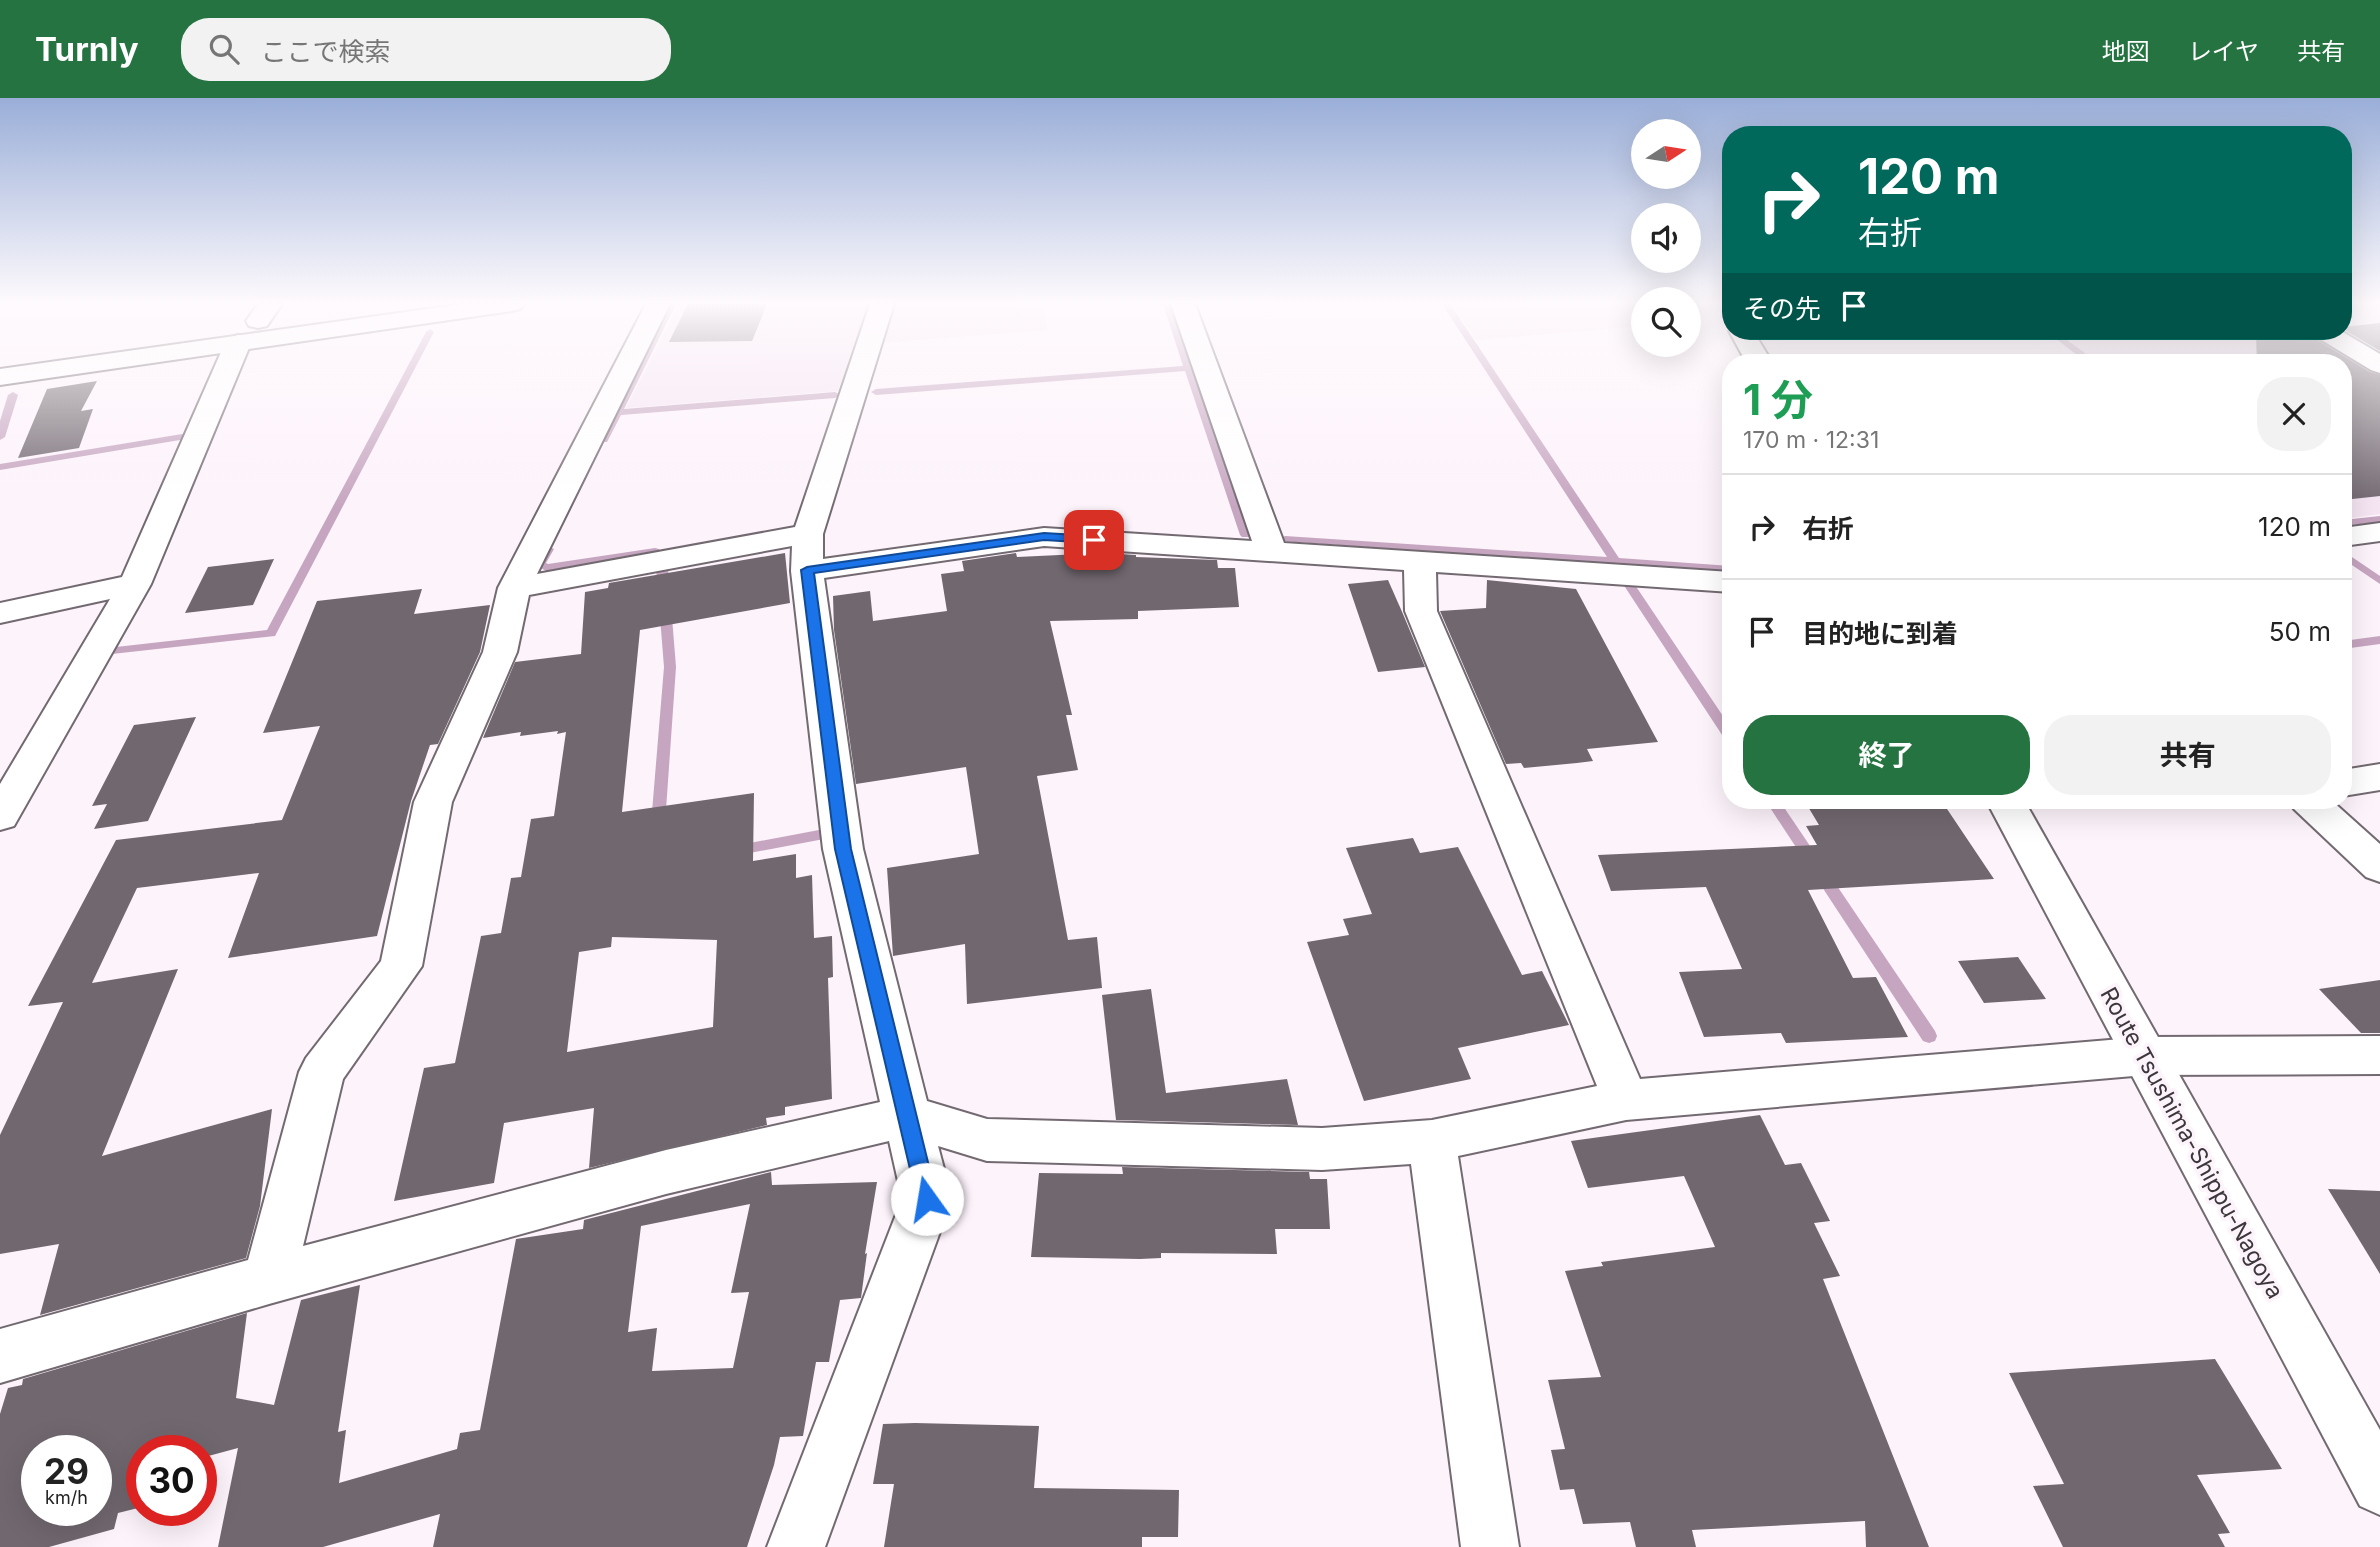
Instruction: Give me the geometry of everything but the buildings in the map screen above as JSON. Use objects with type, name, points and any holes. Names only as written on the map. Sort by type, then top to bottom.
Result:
[{"type":"street","points":[[0,377],[38,372]]},
{"type":"street","points":[[0,816],[135,584],[226,372]]},
{"type":"street","points":[[269,1279],[322,1072],[401,966],[433,802],[500,652],[514,588],[624,372]]},
{"type":"street","points":[[796,1547],[927,1199],[843,849],[808,552],[862,372]]},
{"type":"street","points":[[1207,372],[1271,551]]},
{"type":"street","points":[[2352,536],[2380,532]]},
{"type":"street","points":[[514,588],[808,552],[1044,537],[1722,581]]},
{"type":"street","points":[[1420,561],[1421,611],[1626,1100]]},
{"type":"street","points":[[0,613],[135,584]]},
{"type":"street","points":[[2352,782],[2380,778]]},
{"type":"street","name":"Route Tsushima-Shippu-Nagoya","points":[[2010,809],[2380,1486]]},
{"type":"street","points":[[2317,809],[2380,867]]},
{"type":"street","points":[[0,1356],[269,1279],[666,1172],[908,1116],[987,1140],[1322,1149],[1432,1141],[1626,1100],[2145,1056],[2380,1055]]},
{"type":"street","points":[[1432,1141],[1490,1547]]},
{"type":"shaded area","points":[[645,372],[845,372],[838,391],[626,408]]},
{"type":"shaded area","points":[[2352,372],[2380,372],[2380,514],[2352,518]]},
{"type":"waterway","points":[[116,651],[271,633],[409,372]]},
{"type":"waterway","points":[[617,412],[638,372]]},
{"type":"waterway","points":[[876,392],[1141,372]]},
{"type":"waterway","points":[[1190,372],[1246,535]]},
{"type":"waterway","points":[[1491,372],[1615,561]]},
{"type":"waterway","points":[[0,437],[13,395]]},
{"type":"waterway","points":[[617,412],[835,395]]},
{"type":"waterway","points":[[603,440],[617,412]]},
{"type":"waterway","points":[[0,467],[182,437]]},
{"type":"waterway","points":[[2352,522],[2380,519]]},
{"type":"waterway","points":[[1285,539],[1615,561]]},
{"type":"waterway","points":[[548,549],[540,564],[546,568],[655,551],[656,554]]},
{"type":"waterway","points":[[1615,561],[1722,568]]},
{"type":"waterway","points":[[2352,561],[2380,581]]},
{"type":"waterway","points":[[658,824],[670,667],[662,568]]},
{"type":"waterway","points":[[1629,584],[1722,724]]},
{"type":"waterway","points":[[2352,644],[2380,640]]},
{"type":"waterway","points":[[1778,809],[1929,1036]]},
{"type":"waterway","points":[[734,851],[819,835]]},
{"type":"route","points":[[927,1199],[843,849],[807,570],[1044,537],[1094,540]]}]
